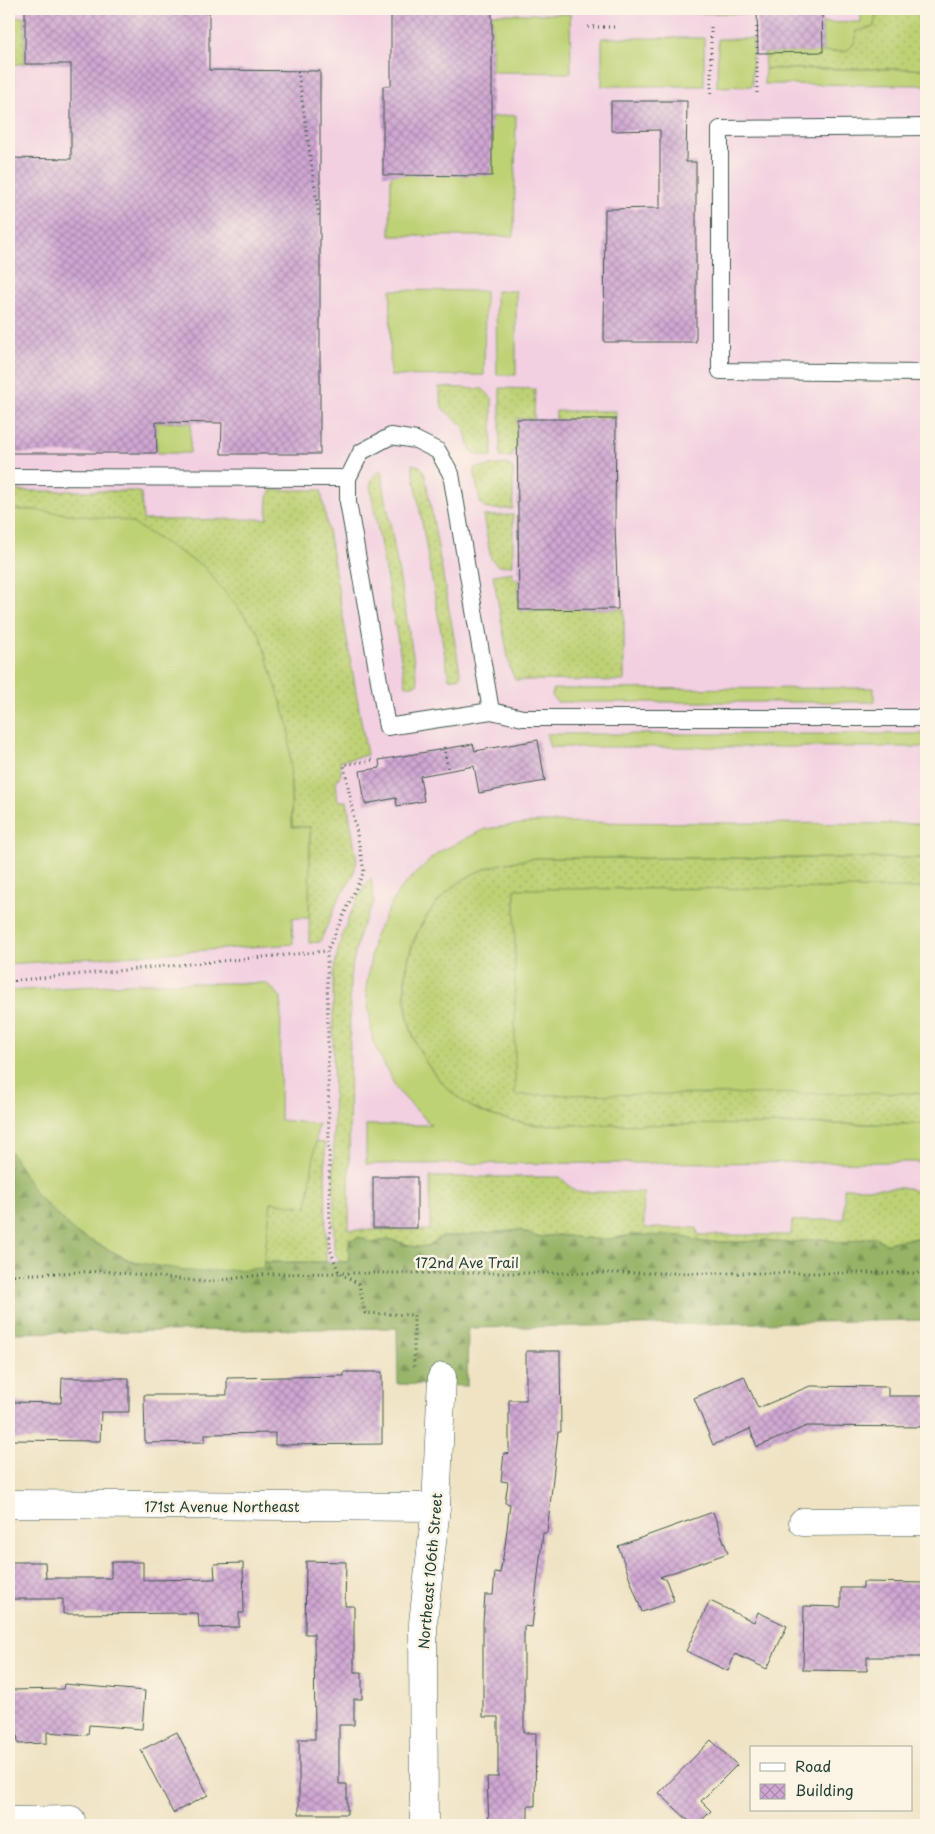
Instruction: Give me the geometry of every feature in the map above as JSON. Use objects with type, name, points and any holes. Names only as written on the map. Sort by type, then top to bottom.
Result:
[{"type":"street","name":"Northeast 106th Street","points":[[424,1825],[423,1623],[436,1507],[442,1377]]},
{"type":"street","name":"171st Avenue Northeast","points":[[9,1504],[436,1507]]},
{"type":"street","points":[[803,1522],[926,1522]]},
{"type":"street","points":[[9,1821],[71,1820]]},
{"type":"lane","points":[[926,127],[720,129],[720,371],[926,373]]},
{"type":"lane","points":[[491,711],[451,474],[438,451],[416,440],[391,436],[361,452],[348,478],[348,502],[386,727],[491,711],[523,718],[926,718]]},
{"type":"lane","points":[[9,478],[348,478]]},
{"type":"path","points":[[588,27],[617,27]]},
{"type":"path","points":[[711,27],[711,95]]},
{"type":"path","points":[[757,27],[757,95]]},
{"type":"path","points":[[298,70],[319,217]]},
{"type":"path","points":[[444,747],[448,770]]},
{"type":"path","points":[[372,760],[344,765],[364,871],[328,951],[330,1249],[339,1273],[359,1284],[365,1313],[414,1314],[414,1376]]},
{"type":"path","points":[[9,981],[328,951]]},
{"type":"path","name":"172nd Ave Trail","points":[[9,1275],[104,1271],[206,1282],[268,1274],[339,1273],[926,1273]]},
{"type":"shaded area","points":[[9,9],[926,9],[926,1258],[9,1264]]},
{"type":"green space","points":[[694,9],[757,9],[757,14],[694,13]]},
{"type":"green space","points":[[861,9],[877,9],[874,27],[856,31],[855,42],[847,51],[823,52],[822,23],[861,22]]},
{"type":"green space","points":[[877,9],[926,9],[926,69],[765,69],[764,53],[847,51],[855,42],[856,31],[863,28],[877,15]]},
{"type":"green space","points":[[492,14],[570,14],[571,73],[492,72]]},
{"type":"green space","points":[[9,17],[25,17],[25,64],[9,64]]},
{"type":"green space","points":[[602,38],[704,38],[704,86],[602,86]]},
{"type":"green space","points":[[718,39],[753,39],[752,86],[717,87]]},
{"type":"green space","points":[[765,69],[926,69],[926,85],[764,84]]},
{"type":"green space","points":[[516,115],[514,236],[390,236],[391,175],[492,117]]},
{"type":"green space","points":[[391,290],[485,291],[484,375],[390,376]]},
{"type":"green space","points":[[496,291],[516,291],[516,375],[497,375]]},
{"type":"green space","points":[[439,387],[483,389],[492,398],[492,457],[481,456],[471,451],[463,426],[442,408]]},
{"type":"green space","points":[[500,388],[535,389],[534,419],[517,419],[517,450],[512,451],[512,457],[500,457]]},
{"type":"green space","points":[[556,411],[616,411],[616,419],[579,419],[579,450],[557,514],[518,508],[518,503],[556,502]]},
{"type":"green space","points":[[156,422],[191,423],[190,453],[157,453]]},
{"type":"green space","points":[[412,464],[420,466],[425,474],[461,677],[449,679]]},
{"type":"green space","points":[[507,464],[513,468],[513,509],[487,509],[480,503],[474,468]]},
{"type":"green space","points":[[381,470],[418,684],[406,686],[370,486],[373,477]]},
{"type":"green space","points":[[271,490],[321,490],[367,755],[340,761],[341,774],[336,782],[338,801],[347,801],[357,861],[353,876],[339,898],[320,942],[309,943],[310,827],[292,827],[289,727],[34,510],[9,510],[9,491],[135,491],[141,493],[143,520],[267,519],[268,497]]},
{"type":"green space","points":[[9,510],[34,510],[129,521],[204,567],[259,633],[289,727],[292,827],[310,827],[309,918],[292,918],[293,944],[9,964]]},
{"type":"green space","points":[[513,515],[513,565],[498,566],[491,559],[483,516]]},
{"type":"green space","points":[[518,515],[557,522],[560,525],[561,572],[574,572],[573,579],[581,578],[581,609],[624,609],[624,681],[515,680],[510,668],[493,575],[513,572],[513,579],[518,579],[519,610],[556,610],[556,526],[518,526]]},
{"type":"green space","points":[[874,688],[874,702],[557,702],[552,696],[553,689]]},
{"type":"green space","points":[[546,734],[926,734],[926,747],[550,747]]},
{"type":"green space","points":[[538,822],[926,824],[926,858],[536,858],[498,865],[472,874],[438,902],[419,929],[408,959],[405,990],[409,1022],[420,1052],[439,1079],[464,1102],[490,1115],[536,1125],[926,1124],[926,1162],[366,1164],[366,1125],[431,1125],[397,1090],[373,1042],[366,989],[374,937],[399,890],[437,853],[485,829]]},
{"type":"green space","points":[[536,858],[926,858],[926,1124],[536,1125],[490,1115],[464,1102],[439,1079],[420,1052],[409,1022],[405,990],[409,959],[419,929],[438,902],[464,879],[489,867]]},
{"type":"green space","points":[[371,878],[374,902],[360,931],[350,976],[349,1230],[430,1230],[430,1177],[560,1177],[576,1192],[643,1192],[644,1228],[697,1228],[698,1235],[791,1235],[792,1221],[844,1219],[844,1188],[908,1188],[926,1196],[926,1235],[887,1244],[874,1237],[843,1243],[822,1239],[783,1243],[766,1240],[702,1242],[680,1236],[632,1235],[603,1240],[558,1235],[537,1237],[520,1230],[441,1237],[428,1246],[415,1247],[389,1239],[372,1243],[349,1262],[340,1262],[334,1251],[333,976],[338,949],[346,925],[357,901]]},
{"type":"green space","points":[[926,888],[926,1093],[515,1095],[515,889]]},
{"type":"green space","points":[[144,983],[266,983],[281,997],[280,1120],[318,1124],[307,1207],[271,1202],[263,1268],[198,1272],[134,1262],[76,1233],[37,1195],[9,1149],[9,991]]},
{"type":"green space","points":[[315,1142],[325,1143],[326,1262],[263,1262],[271,1202],[307,1207]]},
{"type":"green space","points":[[9,1149],[37,1195],[76,1233],[134,1263],[349,1262],[349,1240],[360,1237],[372,1243],[389,1239],[415,1247],[428,1246],[441,1237],[520,1230],[537,1237],[558,1235],[603,1240],[632,1235],[680,1236],[702,1242],[766,1240],[783,1243],[822,1239],[843,1243],[874,1237],[887,1244],[926,1235],[926,1320],[468,1328],[467,1386],[398,1384],[397,1328],[9,1333]]},
{"type":"building","points":[[25,9],[209,9],[209,70],[320,71],[320,454],[221,454],[222,423],[156,422],[157,453],[9,453],[9,158],[71,159],[71,64],[25,64]]},
{"type":"building","points":[[391,9],[492,9],[492,176],[383,175],[383,86],[391,86]]},
{"type":"building","points":[[757,9],[822,9],[823,52],[758,53]]},
{"type":"building","points":[[611,101],[687,101],[686,162],[696,162],[696,342],[604,342],[605,209],[660,208],[660,130],[611,131]]},
{"type":"building","points":[[517,419],[616,419],[615,526],[618,609],[519,610]]},
{"type":"building","points":[[538,740],[545,781],[479,793],[474,766],[420,776],[424,801],[397,806],[396,798],[365,804],[360,771],[380,768],[379,760],[473,744],[475,751]]},
{"type":"building","points":[[373,1177],[417,1177],[417,1228],[373,1228]]},
{"type":"building","points":[[526,1351],[560,1351],[561,1432],[558,1432],[547,1533],[543,1533],[532,1627],[524,1626],[524,1733],[536,1733],[535,1806],[528,1806],[528,1825],[489,1825],[487,1777],[498,1777],[498,1717],[483,1717],[483,1622],[485,1595],[493,1595],[495,1572],[500,1573],[505,1546],[510,1504],[505,1503],[508,1482],[501,1481],[504,1453],[509,1454],[509,1400],[526,1400]]},
{"type":"building","points":[[344,1372],[382,1372],[382,1444],[275,1445],[275,1433],[205,1434],[205,1442],[145,1443],[144,1395],[227,1395],[227,1378],[344,1376]]},
{"type":"building","points":[[744,1376],[758,1408],[810,1386],[888,1387],[888,1396],[926,1396],[926,1427],[807,1426],[757,1447],[750,1429],[713,1445],[694,1398]]},
{"type":"building","points":[[62,1378],[129,1378],[129,1412],[101,1412],[100,1441],[9,1440],[9,1402],[61,1403]]},
{"type":"building","points":[[713,1512],[728,1553],[660,1577],[666,1580],[674,1601],[642,1612],[618,1546]]},
{"type":"building","points":[[306,1561],[346,1562],[345,1606],[354,1606],[354,1672],[362,1672],[362,1699],[354,1699],[354,1725],[339,1725],[339,1784],[347,1784],[347,1814],[299,1814],[299,1739],[315,1739],[314,1634],[305,1634]]},
{"type":"building","points":[[9,1562],[45,1562],[46,1578],[111,1578],[111,1562],[143,1562],[143,1580],[215,1579],[214,1564],[243,1563],[244,1613],[239,1613],[239,1627],[199,1628],[198,1613],[63,1614],[63,1599],[9,1599]]},
{"type":"building","points":[[863,1582],[926,1583],[926,1657],[867,1657],[867,1671],[803,1670],[804,1606],[841,1607],[841,1588],[863,1588]]},
{"type":"building","points":[[710,1601],[754,1622],[758,1612],[787,1626],[767,1669],[735,1654],[728,1671],[686,1651]]},
{"type":"building","points":[[64,1684],[145,1691],[142,1729],[89,1725],[88,1735],[47,1732],[47,1743],[18,1744],[17,1732],[9,1733],[9,1690],[63,1689]]},
{"type":"building","points":[[177,1732],[208,1795],[173,1813],[141,1750]]},
{"type":"building","points":[[711,1740],[737,1765],[701,1801],[711,1811],[697,1825],[693,1825],[659,1793]]}]
